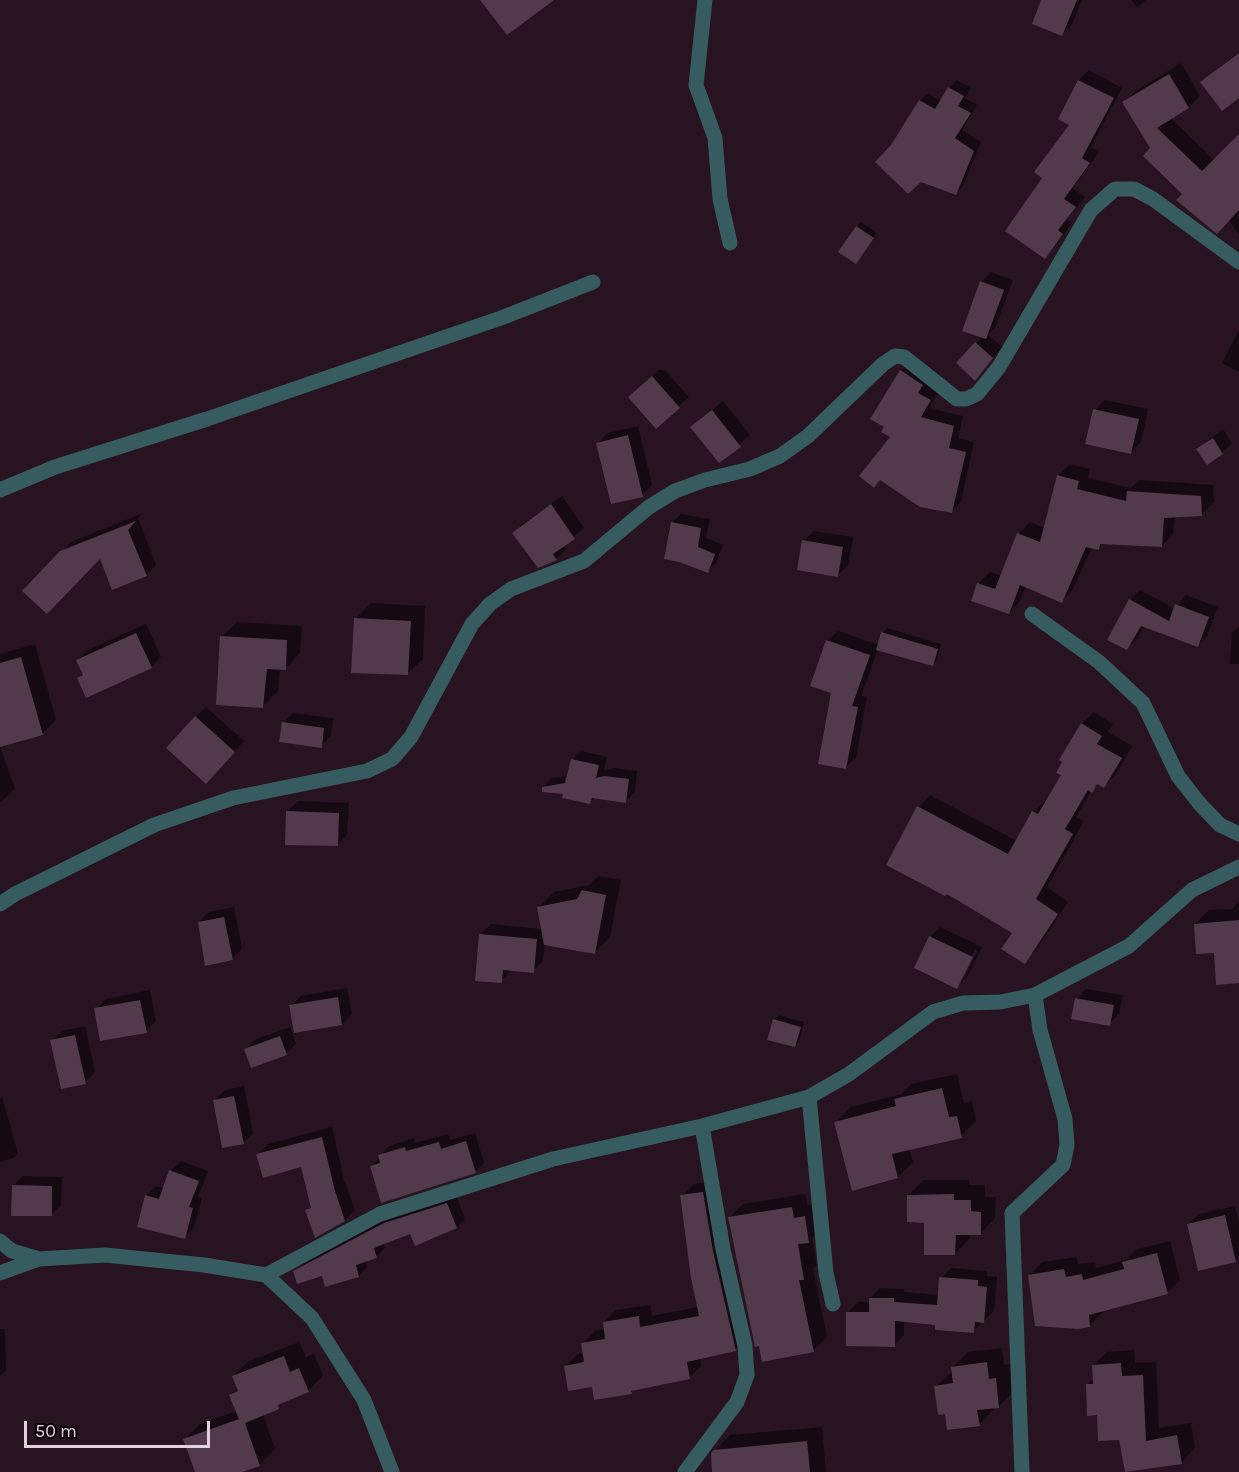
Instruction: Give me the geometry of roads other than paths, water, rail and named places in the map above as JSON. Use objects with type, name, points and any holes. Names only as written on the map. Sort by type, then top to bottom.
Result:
[{"type":"street","points":[[705,0],[696,85],[715,138],[720,200],[730,243]]},
{"type":"street","points":[[0,904],[15,894],[154,825],[233,798],[368,771],[392,759],[411,736],[472,624],[490,604],[511,589],[584,561],[649,507],[675,491],[705,480],[750,469],[780,456],[808,436],[883,364],[895,357],[904,357],[957,399],[966,399],[977,394],[999,367],[1091,210],[1115,189],[1134,189],[1153,199],[1239,262]]},
{"type":"street","points":[[0,490],[55,467],[196,423],[501,318],[593,282]]},
{"type":"street","points":[[1032,614],[1099,662],[1143,703],[1178,776],[1220,825],[1239,834]]},
{"type":"street","points":[[266,1275],[380,1214],[553,1159],[702,1126],[809,1097],[849,1074],[933,1012],[963,1003],[999,1002],[1035,994],[1129,946],[1192,890],[1239,867]]},
{"type":"street","points":[[1022,1472],[1012,1213],[1063,1165],[1067,1145],[1065,1119],[1040,1030],[1035,994]]},
{"type":"street","points":[[809,1097],[826,1273],[833,1304]]},
{"type":"street","points":[[685,1472],[737,1402],[747,1375],[745,1346],[723,1249],[702,1126]]},
{"type":"street","points":[[0,1241],[12,1251],[39,1259]]},
{"type":"street","points":[[0,1272],[39,1259],[105,1254],[204,1265],[266,1275],[312,1318],[364,1400],[392,1472]]}]
